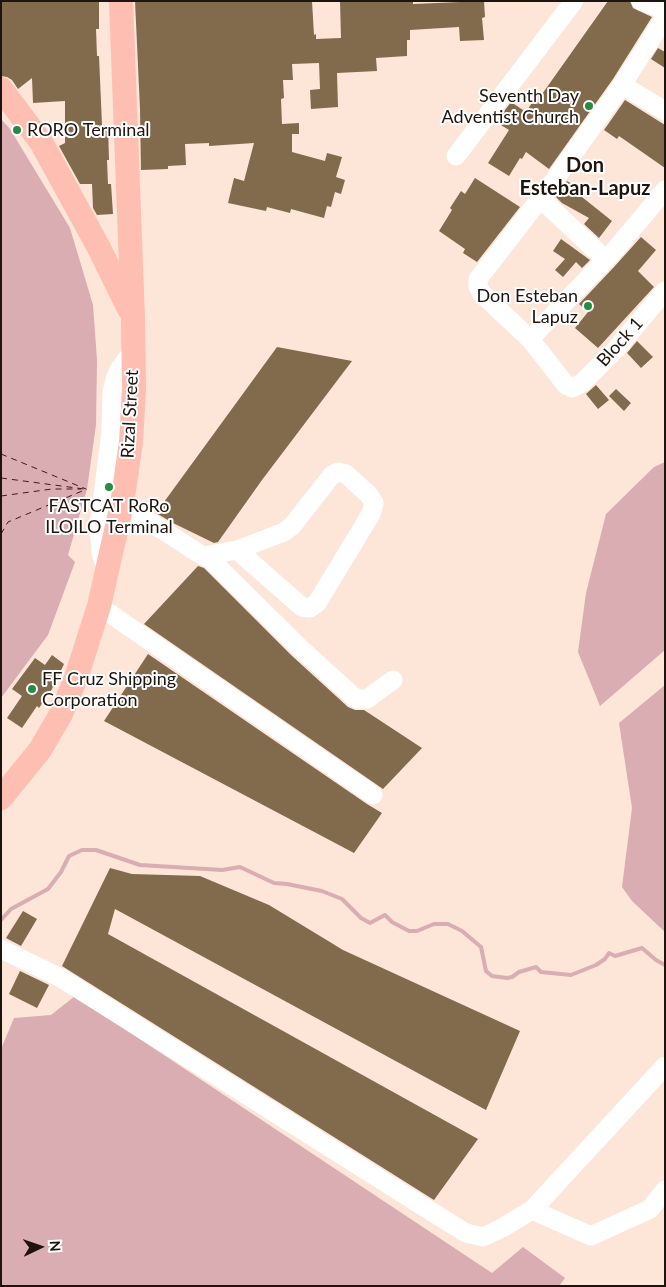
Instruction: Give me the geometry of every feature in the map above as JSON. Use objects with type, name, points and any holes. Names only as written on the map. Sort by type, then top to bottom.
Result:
[{"type":"main road","name":"Rizal Street","points":[[2,797],[40,750],[61,714],[76,678],[108,571],[104,495],[131,442],[134,390],[133,318],[121,1]]},
{"type":"main road","points":[[1,89],[41,142],[99,248],[133,318]]},
{"type":"street","points":[[456,156],[574,1]]},
{"type":"street","points":[[641,1],[665,10]]},
{"type":"street","points":[[665,17],[622,86],[478,279],[478,286],[482,294],[530,339],[606,260],[665,190]]},
{"type":"street","points":[[622,86],[665,111]]},
{"type":"street","points":[[540,198],[606,260]]},
{"type":"street","name":"Block 1","points":[[530,339],[566,385],[572,388],[582,383],[616,349],[665,291]]},
{"type":"street","points":[[203,556],[237,550],[284,532],[292,526],[332,475],[338,472],[346,474],[369,495],[374,503],[371,514],[317,603],[310,608],[302,606],[237,550]]},
{"type":"street","points":[[104,495],[210,559],[279,628],[356,699],[367,699],[393,680]]},
{"type":"street","points":[[99,606],[373,795]]},
{"type":"street","points":[[1,949],[60,978],[466,1233],[483,1237],[532,1210],[665,1066]]},
{"type":"street","points":[[532,1210],[591,1236],[650,1209],[665,1190]]},
{"type":"shaded area","points":[[1,119],[10,129],[70,228],[93,305],[97,360],[96,425],[87,489],[68,555],[75,562],[48,635],[1,698]]},
{"type":"shaded area","points":[[665,462],[665,650],[600,706],[578,652],[586,593],[606,514],[654,467]]},
{"type":"shaded area","points":[[665,685],[665,932],[632,901],[622,887],[632,808],[619,723]]},
{"type":"shaded area","points":[[75,996],[492,1273],[523,1247],[565,1278],[559,1286],[1,1286],[1,1049],[14,1018],[51,1015]]},
{"type":"building","points":[[99,1],[99,29],[96,29],[97,56],[99,56],[102,125],[108,125],[108,184],[111,184],[113,214],[97,215],[93,208],[92,184],[80,184],[59,146],[65,143],[65,101],[33,103],[32,78],[18,89],[12,80],[1,76],[1,2]]},
{"type":"building","points":[[135,1],[312,1],[314,35],[316,34],[316,39],[341,38],[340,1],[413,1],[413,4],[484,1],[485,17],[482,18],[484,40],[460,41],[459,27],[410,30],[410,40],[407,40],[407,56],[376,58],[377,71],[337,73],[338,107],[311,109],[310,90],[320,89],[319,63],[292,64],[293,80],[283,80],[284,98],[281,99],[282,124],[299,123],[299,134],[292,134],[292,152],[325,161],[327,153],[342,157],[336,177],[345,180],[341,194],[335,192],[331,207],[327,206],[324,218],[291,209],[290,213],[267,207],[266,211],[228,203],[234,178],[244,181],[254,143],[209,146],[209,143],[185,144],[186,165],[168,166],[168,169],[141,170]]},
{"type":"building","points":[[608,1],[630,1],[633,8],[652,17],[613,79],[549,169],[526,152],[509,176],[488,163],[509,130],[496,122],[511,102],[526,112],[537,95],[540,97]]},
{"type":"building","points":[[658,48],[665,52],[665,68],[651,59]]},
{"type":"building","points":[[625,100],[665,125],[665,168],[619,136],[617,139],[604,130]]},
{"type":"building","points":[[475,178],[520,207],[477,262],[463,253],[465,249],[439,231],[461,191],[465,194]]},
{"type":"building","points":[[567,181],[585,192],[582,197],[612,221],[599,238],[584,224],[589,218],[562,203],[556,197]]},
{"type":"building","points":[[641,237],[656,250],[638,271],[654,287],[598,348],[575,328],[588,312],[579,304]]},
{"type":"building","points":[[561,239],[590,260],[582,268],[576,262],[563,277],[555,270],[565,259],[553,251]]},
{"type":"building","points":[[637,341],[653,357],[641,368],[627,353]]},
{"type":"building","points":[[277,347],[352,361],[262,480],[218,542],[214,543],[156,513]]},
{"type":"building","points":[[596,385],[609,400],[598,409],[586,394]]},
{"type":"building","points":[[616,389],[631,403],[624,411],[609,396]]},
{"type":"building","points":[[198,566],[204,568],[291,655],[348,707],[355,710],[364,710],[422,748],[383,789],[144,624]]},
{"type":"building","points":[[148,654],[382,813],[354,853],[104,721]]},
{"type":"building","points":[[52,655],[64,664],[52,689],[39,708],[37,706],[22,728],[7,718],[22,696],[12,689],[35,658],[45,665]]},
{"type":"building","points":[[110,868],[132,874],[200,876],[269,905],[343,950],[520,1031],[486,1110],[115,909],[108,934],[478,1139],[434,1200],[62,966]]},
{"type":"building","points":[[23,911],[37,919],[21,946],[6,938]]},
{"type":"building","points":[[20,971],[49,985],[37,1008],[9,994]]},
{"type":"waterway","points":[[1,920],[11,909],[48,889],[61,872],[69,856],[82,850],[96,850],[140,865],[222,870],[240,867],[274,883],[322,891],[342,899],[361,918],[370,923],[385,915],[392,922],[409,931],[417,931],[434,924],[448,924],[462,931],[481,947],[486,971],[492,976],[512,977],[519,972],[536,967],[541,972],[571,975],[596,965],[605,959],[609,953],[615,956],[642,948],[665,965]]},
{"type":"ferry route","points":[[1,454],[86,489]]},
{"type":"ferry route","points":[[1,478],[84,489]]},
{"type":"ferry route","points":[[1,496],[52,489],[81,489]]},
{"type":"ferry route","points":[[1,534],[8,522],[87,489]]},
{"type":"place","name":"Seventh Day Adventist Church","points":[[589,106]]},
{"type":"place","name":"RORO Terminal","points":[[17,130]]},
{"type":"place","name":"Don Esteban Lapuz","points":[[588,306]]},
{"type":"place","name":"FASTCAT RoRo ILOILO Terminal","points":[[109,487]]},
{"type":"place","name":"FF Cruz Shipping Corporation","points":[[32,689]]},
{"type":"district","name":"Don Esteban-Lapuz","points":[[585,178]]}]
